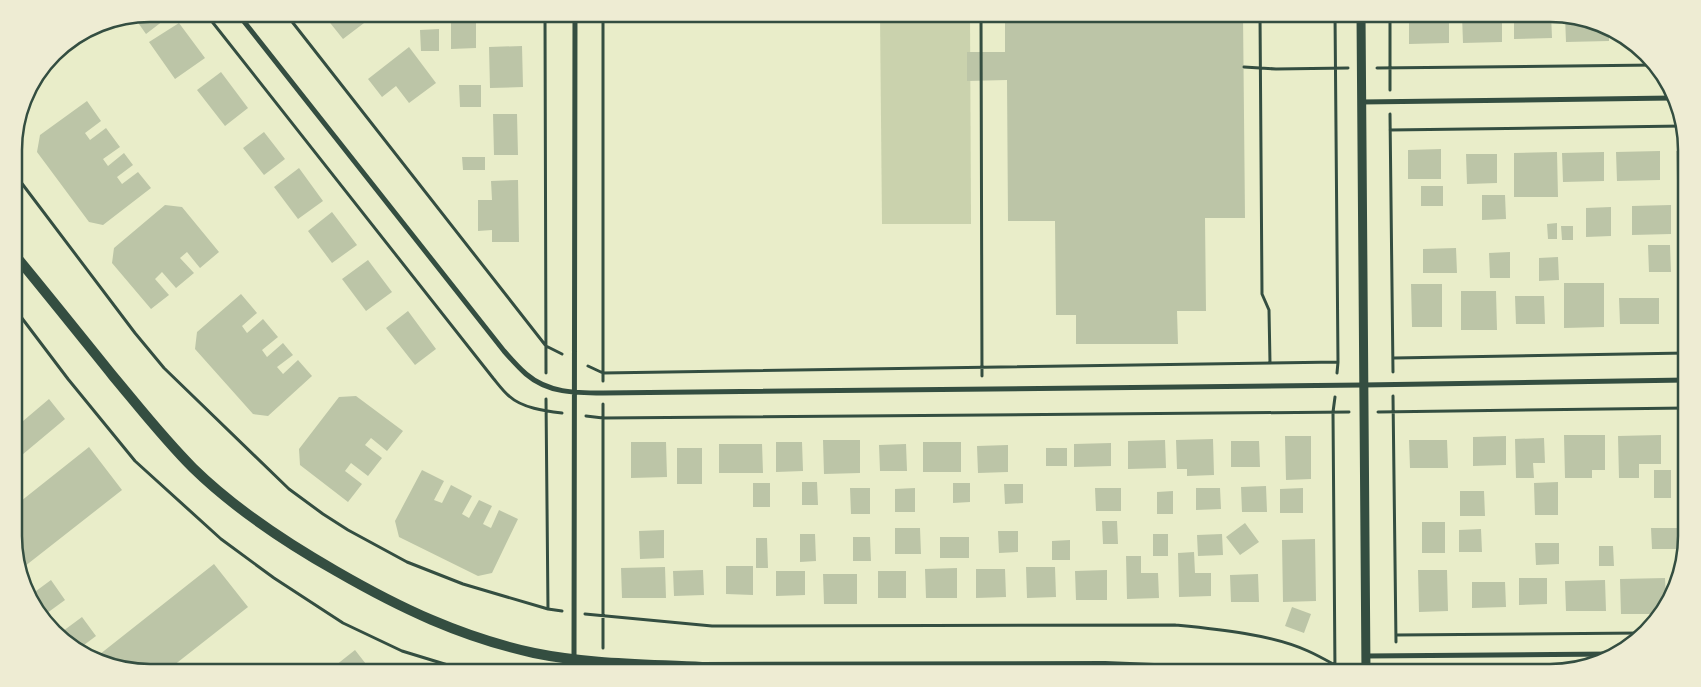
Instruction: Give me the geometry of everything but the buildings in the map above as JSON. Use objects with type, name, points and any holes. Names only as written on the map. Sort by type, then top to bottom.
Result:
[{"type":"main road","points":[[23,263],[154,425],[192,466],[217,491],[271,531],[347,577],[416,614],[456,630],[535,653],[650,664]]},
{"type":"street","points":[[244,22],[504,352],[526,374],[548,388],[574,393],[1678,380]]},
{"type":"street","points":[[574,22],[574,658]]},
{"type":"street","points":[[1361,22],[1362,385],[1366,664]]},
{"type":"street","points":[[1362,102],[1667,98]]},
{"type":"street","points":[[1366,656],[1601,654]]},
{"type":"path","points":[[23,185],[135,333],[164,368],[289,489],[348,530],[407,562],[463,584],[548,609],[547,411],[521,404],[510,397],[493,378],[212,22]]},
{"type":"path","points":[[292,22],[546,346],[545,22]]},
{"type":"path","points":[[603,22],[603,373],[1338,362],[1335,22]]},
{"type":"path","points":[[982,22],[982,389]]},
{"type":"path","points":[[1260,22],[1262,294],[1269,310],[1270,363]]},
{"type":"path","points":[[1390,22],[1390,68],[1645,65]]},
{"type":"path","points":[[1244,67],[1336,68]]},
{"type":"path","points":[[1676,126],[1390,130],[1390,160],[1394,358],[1678,353]]},
{"type":"path","points":[[1634,633],[1396,635],[1392,412],[1678,408]]},
{"type":"path","points":[[1333,664],[1307,650],[1254,636],[1175,625],[712,626],[604,617],[603,418],[1333,412],[1335,664]]},
{"type":"green space","points":[[880,22],[970,22],[971,224],[882,224]]}]
